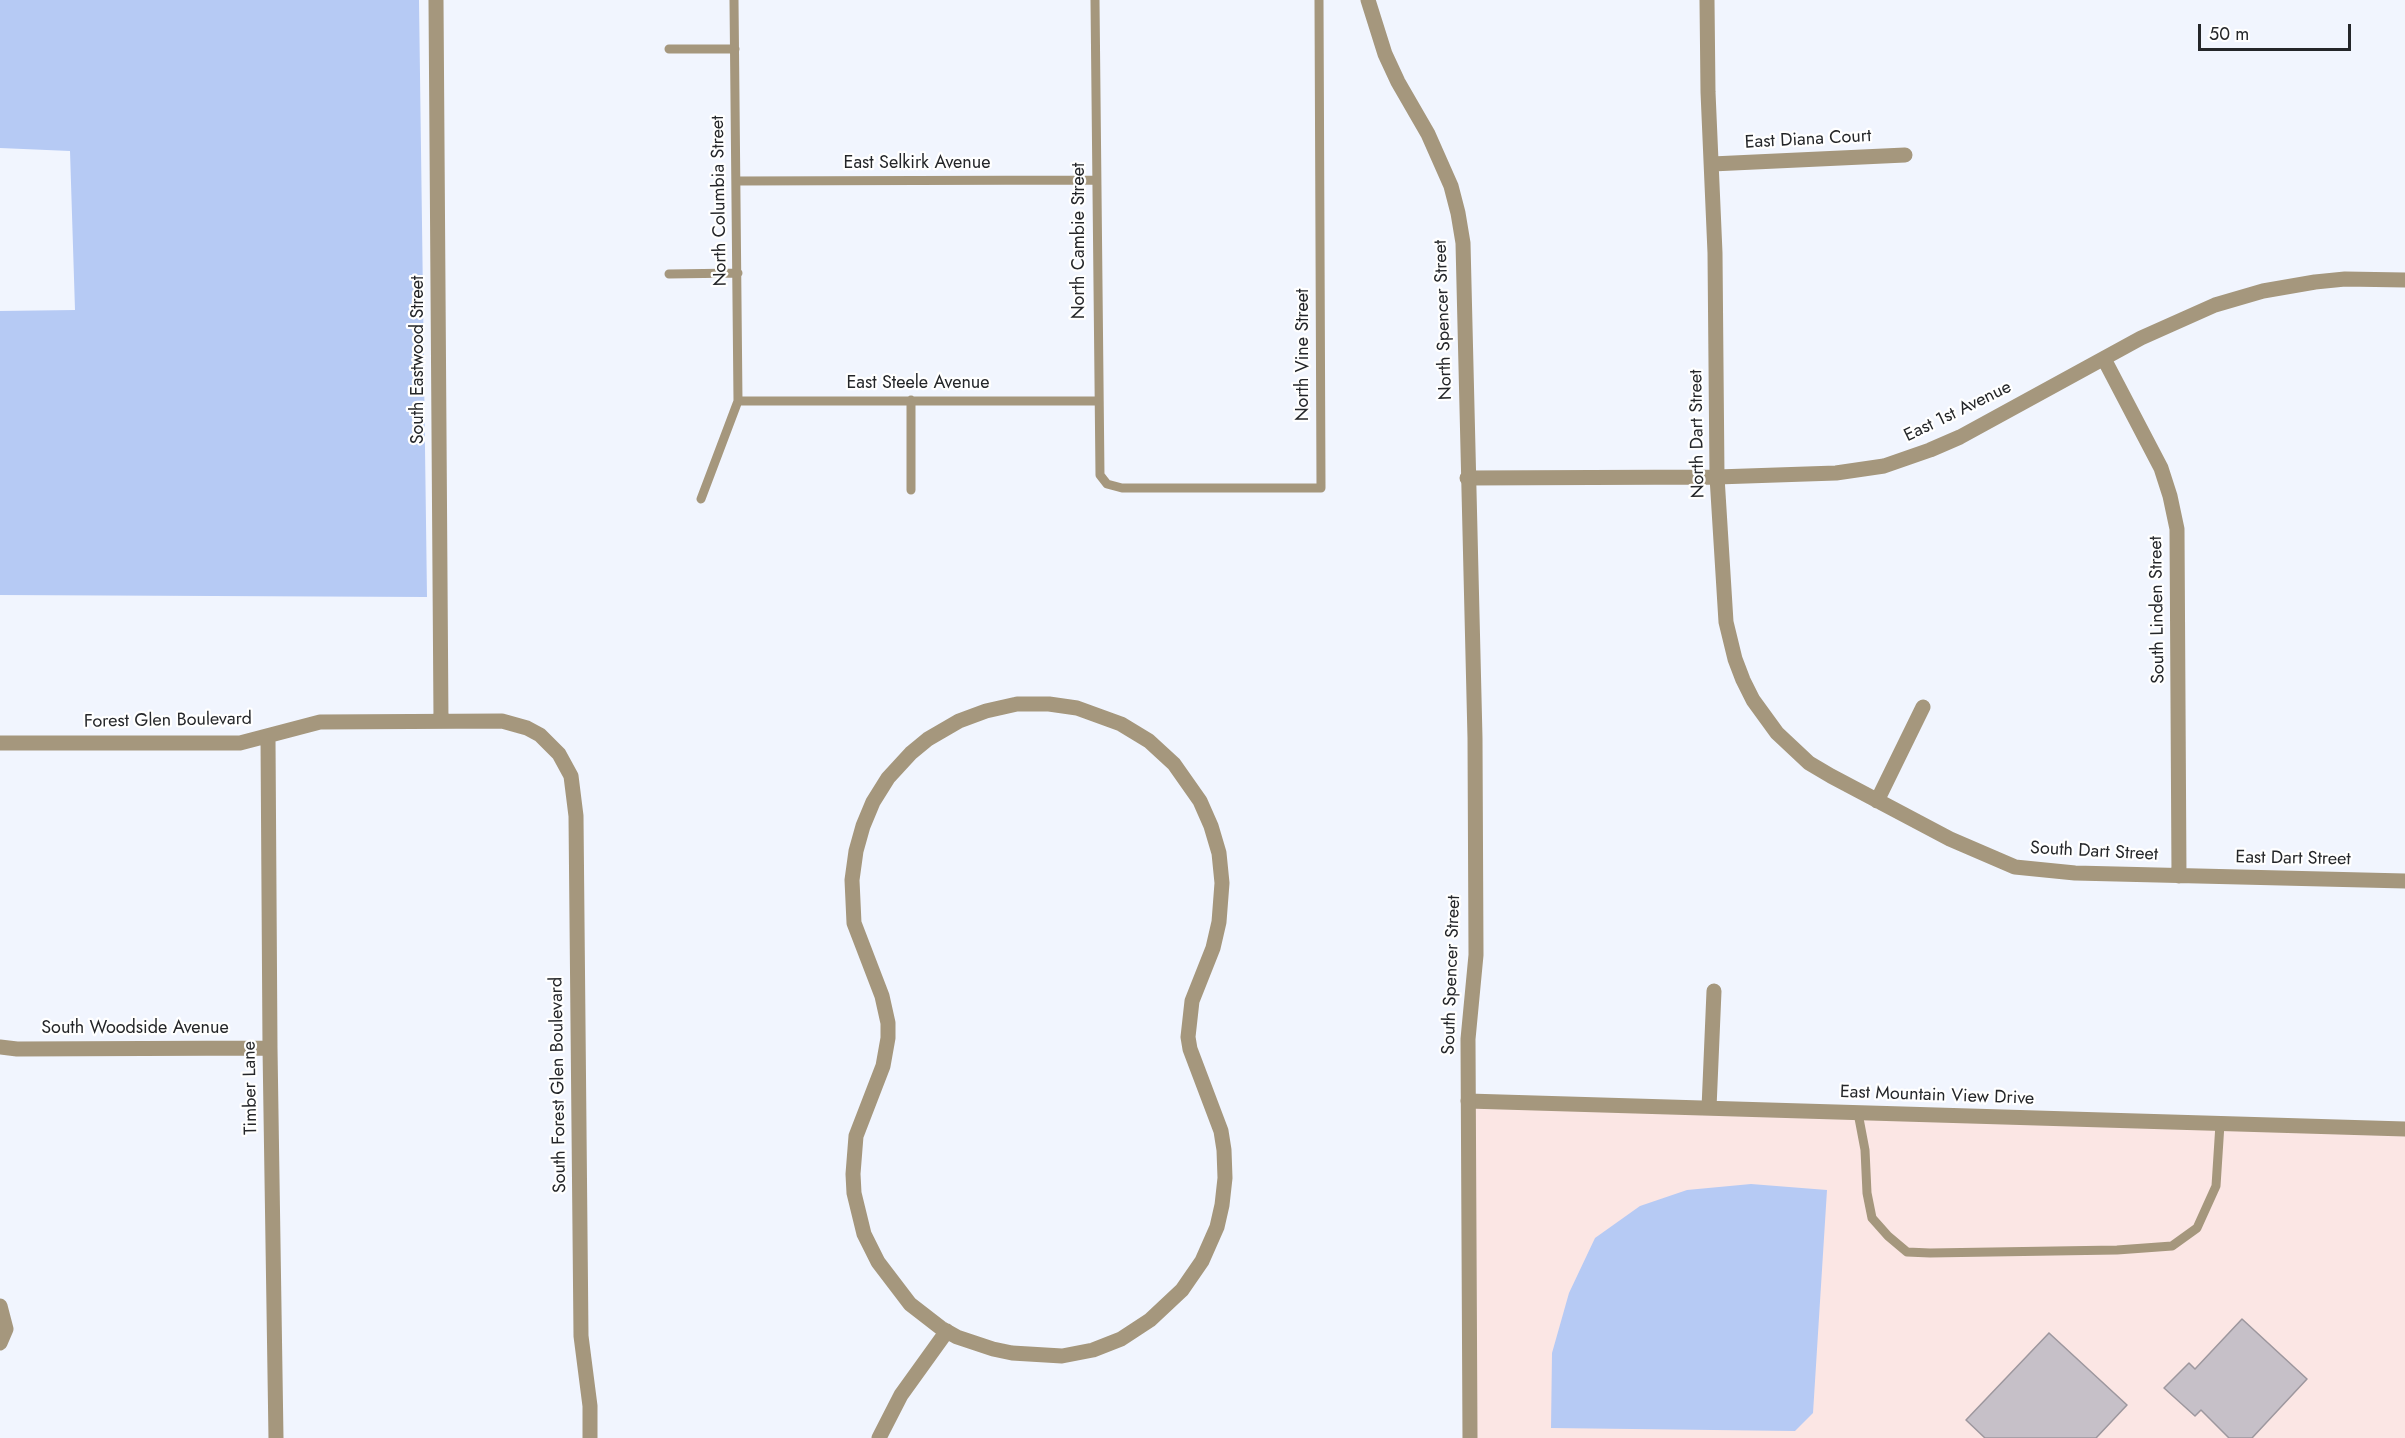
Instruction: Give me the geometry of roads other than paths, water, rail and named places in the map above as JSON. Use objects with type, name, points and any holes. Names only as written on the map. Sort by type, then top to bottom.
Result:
[{"type":"street","name":"South Eastwood Street","points":[[436,0],[441,720]]},
{"type":"street","name":"North Spencer Street","points":[[1368,0],[1385,54],[1439,157],[1458,213],[1465,276],[1467,478]]},
{"type":"street","name":"North Dart Street","points":[[1707,0],[1717,477],[1726,622],[1743,680],[1765,718],[1792,750],[1831,777],[1877,801]]},
{"type":"street","name":"East Diana Court","points":[[1712,164],[1905,155]]},
{"type":"street","name":"East 1st Avenue","points":[[1467,478],[1717,477],[1836,473],[1884,466],[1960,437],[2177,321],[2215,305],[2287,285],[2345,279],[2405,280]]},
{"type":"street","name":"South Linden Street","points":[[2104,359],[2161,468],[2177,529],[2180,876]]},
{"type":"street","name":"South Spencer Street","points":[[1467,478],[1475,738],[1476,932],[1468,1039],[1470,1438]]},
{"type":"street","points":[[1017,704],[1049,704],[1077,708],[1121,724],[1149,741],[1186,777],[1211,826],[1219,853],[1222,883],[1221,909],[1213,948],[1192,1001],[1188,1036],[1190,1049],[1221,1131],[1225,1178],[1222,1205],[1217,1227],[1202,1261],[1182,1290],[1150,1320],[1121,1339],[1093,1350],[1062,1356],[1012,1353],[957,1337],[947,1331],[910,1304],[899,1291],[878,1262],[858,1216],[853,1174],[856,1136],[883,1066],[888,1023],[882,996],[858,939],[854,923],[852,895],[856,851],[870,810],[888,778],[911,753],[928,739],[959,721],[986,711],[1017,704]]},
{"type":"street","points":[[1877,801],[1923,707]]},
{"type":"street","name":"Forest Glen Boulevard","points":[[0,743],[240,743],[268,738],[302,725],[320,722],[441,720],[502,721],[527,728],[546,740]]},
{"type":"street","name":"Timber Lane","points":[[268,738],[276,1438]]},
{"type":"street","name":"South Forest Glen Boulevard","points":[[546,740],[559,754],[571,776],[576,816],[581,1336],[590,1406],[590,1438]]},
{"type":"street","name":"South Dart Street","points":[[1877,801],[1960,844],[2015,867],[2074,873],[2180,876]]},
{"type":"street","name":"East Dart Street","points":[[2180,876],[2405,881]]},
{"type":"street","points":[[1710,1108],[1714,991]]},
{"type":"street","name":"South Woodside Avenue","points":[[0,1047],[17,1049],[270,1048]]},
{"type":"street","name":"East Mountain View Drive","points":[[1468,1101],[2405,1129]]},
{"type":"street","points":[[0,1306],[4,1314],[6,1329],[0,1343]]},
{"type":"street","points":[[879,1438],[901,1395],[947,1331]]},
{"type":"lane","name":"North Columbia Street","points":[[734,0],[738,401]]},
{"type":"lane","name":"North Cambie Street","points":[[1095,0],[1098,471],[1102,480]]},
{"type":"lane","name":"North Vine Street","points":[[1102,480],[1111,486],[1122,488],[1321,488],[1319,0]]},
{"type":"lane","points":[[669,49],[735,49]]},
{"type":"lane","name":"East Selkirk Avenue","points":[[737,180],[1096,180]]},
{"type":"lane","points":[[669,274],[738,273]]},
{"type":"lane","points":[[911,400],[911,490]]},
{"type":"lane","points":[[701,499],[738,401]]},
{"type":"lane","name":"East Steele Avenue","points":[[738,401],[1098,401]]},
{"type":"lane","points":[[1858,1113],[1865,1150],[1866,1193],[1872,1218],[1907,1252],[1930,1253],[2118,1250],[2172,1246],[2198,1227],[2216,1186],[2220,1124]]}]
